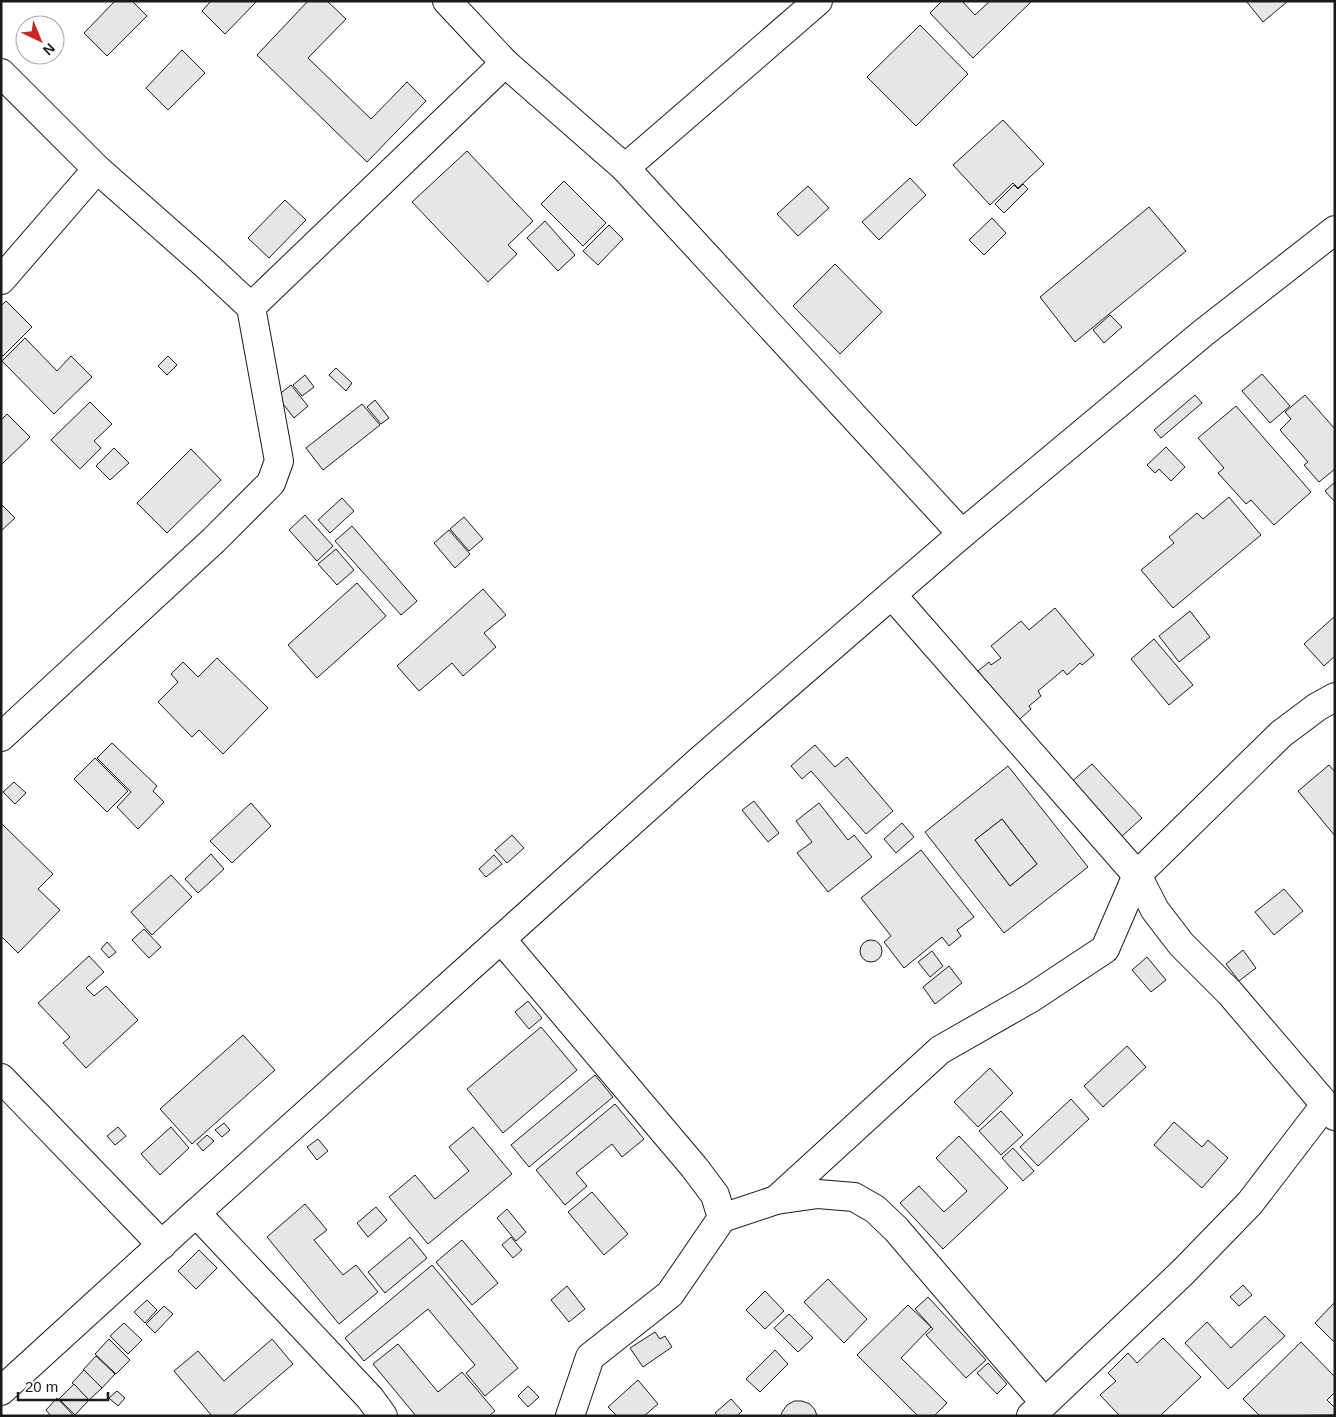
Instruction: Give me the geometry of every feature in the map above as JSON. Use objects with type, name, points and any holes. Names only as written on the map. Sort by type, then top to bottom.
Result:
[{"type":"street","points":[[447,1],[505,63],[625,168],[962,534]]},
{"type":"street","points":[[625,168],[818,1]]},
{"type":"street","points":[[251,307],[505,63]]},
{"type":"street","points":[[1,74],[97,169],[251,307],[279,461],[271,483],[214,540],[1,737]]},
{"type":"street","points":[[1,280],[97,169]]},
{"type":"street","points":[[1,1391],[697,763],[962,534],[1204,333],[1335,230]]},
{"type":"street","points":[[570,1416],[590,1357],[670,1294],[722,1218],[776,1200],[818,1194],[854,1198],[875,1209],[896,1228],[1037,1409],[1183,1272],[1250,1203],[1330,1110],[1230,993],[1175,937],[1155,910],[1137,875],[892,595]]},
{"type":"street","points":[[776,1200],[940,1050],[1030,998],[1105,949],[1137,875],[1281,734],[1335,697]]},
{"type":"street","points":[[501,939],[694,1168],[715,1195],[722,1218]]},
{"type":"street","points":[[1,1078],[162,1245]]},
{"type":"street","points":[[196,1214],[370,1398],[383,1416]]},
{"type":"building","points":[[115,1],[132,1],[147,16],[107,56],[84,33]]},
{"type":"building","points":[[211,1],[257,1],[225,34],[202,11]]},
{"type":"building","points":[[308,1],[327,1],[346,19],[308,58],[371,119],[407,82],[426,101],[367,162],[257,55]]},
{"type":"building","points":[[942,1],[962,1],[975,15],[990,1],[1032,1],[973,58],[930,13]]},
{"type":"building","points":[[1246,1],[1288,1],[1263,22]]},
{"type":"building","points":[[920,25],[968,74],[916,126],[867,77]]},
{"type":"building","points":[[182,50],[205,73],[168,110],[146,88]]},
{"type":"building","points":[[1003,120],[1044,164],[1018,188],[1013,183],[990,205],[953,165]]},
{"type":"building","points":[[467,151],[533,221],[508,245],[517,254],[488,282],[412,202]]},
{"type":"building","points":[[910,178],[926,195],[879,240],[862,222]]},
{"type":"building","points":[[564,181],[606,223],[583,246],[541,204]]},
{"type":"building","points":[[1023,184],[1028,189],[1004,213],[995,204],[1014,185],[1018,189]]},
{"type":"building","points":[[808,186],[829,208],[798,236],[777,214]]},
{"type":"building","points":[[285,200],[306,220],[269,258],[248,238]]},
{"type":"building","points":[[1149,207],[1186,251],[1075,342],[1040,297]]},
{"type":"building","points":[[992,218],[1006,233],[984,255],[969,240]]},
{"type":"building","points":[[545,221],[575,255],[558,271],[527,238]]},
{"type":"building","points":[[609,225],[623,239],[598,265],[583,251]]},
{"type":"building","points":[[835,264],[882,312],[840,354],[793,306]]},
{"type":"building","points":[[6,301],[32,327],[3,356],[1,354],[1,306]]},
{"type":"building","points":[[1110,315],[1122,327],[1104,343],[1093,330]]},
{"type":"building","points":[[25,338],[57,371],[71,356],[92,377],[54,414],[2,361]]},
{"type":"building","points":[[168,356],[177,365],[167,375],[158,366]]},
{"type":"building","points":[[336,368],[352,383],[346,391],[329,375]]},
{"type":"building","points":[[1262,374],[1290,406],[1270,423],[1242,391]]},
{"type":"building","points":[[305,375],[314,387],[302,396],[293,385]]},
{"type":"building","points":[[291,385],[308,406],[294,418],[277,396]]},
{"type":"building","points":[[1195,395],[1202,403],[1161,438],[1154,430]]},
{"type":"building","points":[[1305,395],[1335,429],[1335,469],[1319,482],[1304,465],[1308,462],[1280,430],[1291,419],[1285,412]]},
{"type":"building","points":[[375,400],[389,418],[381,424],[367,407]]},
{"type":"building","points":[[90,402],[112,424],[94,441],[101,448],[80,469],[51,440]]},
{"type":"building","points":[[362,404],[380,425],[323,470],[306,448]]},
{"type":"building","points":[[1236,406],[1311,492],[1274,525],[1251,500],[1246,504],[1218,473],[1224,468],[1198,438]]},
{"type":"building","points":[[7,414],[30,437],[1,465],[1,420]]},
{"type":"building","points":[[1166,447],[1185,467],[1171,481],[1159,469],[1155,473],[1147,465]]},
{"type":"building","points":[[114,448],[129,463],[110,480],[96,466]]},
{"type":"building","points":[[191,449],[221,480],[167,533],[137,503]]},
{"type":"building","points":[[1335,482],[1335,502],[1325,491]]},
{"type":"building","points":[[1229,497],[1261,535],[1173,608],[1141,570],[1174,543],[1169,537],[1197,513],[1203,519]]},
{"type":"building","points":[[342,498],[354,511],[330,533],[318,520]]},
{"type":"building","points":[[1,504],[15,518],[1,531]]},
{"type":"building","points":[[305,515],[333,546],[317,561],[289,530]]},
{"type":"building","points":[[464,517],[483,539],[469,551],[450,529]]},
{"type":"building","points":[[352,526],[417,601],[401,615],[335,541]]},
{"type":"building","points":[[449,530],[470,554],[455,568],[434,543]]},
{"type":"building","points":[[336,549],[354,570],[337,585],[318,564]]},
{"type":"building","points":[[357,583],[386,616],[317,678],[288,645]]},
{"type":"building","points":[[483,589],[506,615],[484,633],[496,647],[463,676],[452,663],[419,691],[397,666]]},
{"type":"building","points":[[1055,608],[1094,655],[1082,665],[1080,663],[1067,675],[1063,670],[1038,691],[1041,696],[1029,706],[1031,709],[1019,720],[978,671],[989,662],[991,665],[1001,658],[991,646],[1021,621],[1029,630]]},
{"type":"building","points":[[1190,611],[1210,637],[1179,662],[1159,636]]},
{"type":"building","points":[[1335,616],[1335,656],[1324,666],[1304,644]]},
{"type":"building","points":[[1154,639],[1193,685],[1169,705],[1131,659]]},
{"type":"building","points":[[217,658],[268,708],[223,754],[199,730],[192,737],[158,702],[178,682],[171,674],[183,662],[198,677]]},
{"type":"building","points":[[112,743],[157,786],[153,791],[164,802],[138,829],[117,807],[131,792],[97,758]]},
{"type":"building","points":[[815,745],[835,767],[847,757],[893,811],[866,834],[811,771],[802,779],[791,766]]},
{"type":"building","points":[[95,758],[128,791],[107,812],[74,779]]},
{"type":"building","points":[[1092,764],[1142,818],[1120,838],[1070,783]]},
{"type":"building","points":[[1329,765],[1335,772],[1335,836],[1298,791]]},
{"type":"building","points":[[1008,766],[1088,867],[1004,933],[925,832]],"holes":[[[1002,819],[1037,864],[1010,886],[975,840]]]},
{"type":"building","points":[[14,782],[26,793],[15,804],[3,792]]},
{"type":"building","points":[[754,801],[779,833],[768,842],[742,810]]},
{"type":"building","points":[[251,803],[271,826],[232,863],[210,841]]},
{"type":"building","points":[[819,803],[848,840],[854,835],[872,857],[828,892],[797,853],[812,842],[796,821]]},
{"type":"building","points":[[1002,819],[1037,864],[1010,886],[975,840]]},
{"type":"building","points":[[1,823],[53,874],[38,889],[60,910],[18,953],[1,936]]},
{"type":"building","points":[[902,823],[914,837],[896,853],[884,839]]},
{"type":"building","points":[[512,835],[524,848],[507,863],[495,850]]},
{"type":"building","points":[[921,850],[974,917],[957,930],[961,936],[949,946],[942,937],[904,968],[884,942],[891,936],[861,898]]},
{"type":"building","points":[[211,854],[224,869],[198,893],[185,879]]},
{"type":"building","points":[[494,855],[502,864],[486,877],[479,869]]},
{"type":"building","points":[[171,875],[192,897],[152,935],[131,912]]},
{"type":"building","points":[[1284,889],[1303,911],[1274,935],[1255,912]]},
{"type":"building","points":[[144,929],[161,947],[149,958],[132,940]]},
{"type":"building","points":[[871,940],[879,943],[882,951],[879,959],[871,962],[863,959],[860,951],[863,943]]},
{"type":"building","points":[[107,942],[116,952],[109,958],[101,949]]},
{"type":"building","points":[[1243,950],[1256,968],[1239,981],[1226,964]]},
{"type":"building","points":[[932,951],[943,966],[930,977],[918,962]]},
{"type":"building","points":[[89,956],[104,972],[86,988],[94,996],[106,986],[138,1020],[86,1068],[63,1043],[70,1037],[38,1003]]},
{"type":"building","points":[[1147,957],[1166,980],[1151,992],[1132,970]]},
{"type":"building","points":[[949,966],[962,983],[935,1004],[923,987]]},
{"type":"building","points":[[528,1001],[542,1018],[529,1029],[515,1012]]},
{"type":"building","points":[[541,1027],[577,1070],[503,1133],[467,1089]]},
{"type":"building","points":[[243,1035],[275,1070],[192,1144],[160,1109]]},
{"type":"building","points":[[1127,1046],[1146,1067],[1103,1107],[1084,1086]]},
{"type":"building","points":[[990,1068],[1013,1093],[978,1127],[954,1102]]},
{"type":"building","points":[[595,1075],[613,1097],[529,1167],[511,1145]]},
{"type":"building","points":[[1071,1099],[1089,1119],[1038,1166],[1020,1147]]},
{"type":"building","points":[[615,1104],[644,1139],[622,1157],[612,1144],[576,1173],[587,1186],[565,1205],[536,1170]]},
{"type":"building","points":[[1001,1111],[1023,1135],[1001,1155],[979,1131]]},
{"type":"building","points":[[1174,1122],[1202,1147],[1208,1140],[1228,1158],[1202,1188],[1154,1145]]},
{"type":"building","points":[[224,1123],[230,1130],[222,1137],[215,1130]]},
{"type":"building","points":[[118,1127],[126,1136],[115,1145],[107,1136]]},
{"type":"building","points":[[171,1127],[189,1148],[160,1175],[141,1154]]},
{"type":"building","points":[[473,1127],[512,1174],[428,1244],[389,1197],[415,1175],[435,1199],[469,1171],[449,1147]]},
{"type":"building","points":[[207,1135],[214,1141],[203,1151],[197,1144]]},
{"type":"building","points":[[959,1136],[1008,1188],[943,1249],[900,1203],[919,1186],[944,1212],[967,1191],[936,1158]]},
{"type":"building","points":[[318,1139],[328,1151],[317,1160],[307,1147]]},
{"type":"building","points":[[1013,1148],[1034,1171],[1023,1181],[1002,1158]]},
{"type":"building","points":[[592,1192],[628,1234],[604,1255],[568,1212]]},
{"type":"building","points":[[305,1204],[327,1230],[314,1240],[343,1275],[356,1265],[378,1292],[339,1324],[267,1237]]},
{"type":"building","points":[[376,1207],[387,1220],[368,1237],[357,1223]]},
{"type":"building","points":[[507,1209],[526,1232],[516,1241],[497,1218]]},
{"type":"building","points":[[410,1237],[427,1258],[385,1293],[368,1272]]},
{"type":"building","points":[[511,1237],[522,1250],[513,1258],[502,1245]]},
{"type":"building","points":[[462,1240],[498,1283],[472,1305],[436,1262]]},
{"type":"building","points":[[199,1250],[217,1268],[196,1289],[178,1271]]},
{"type":"building","points":[[432,1265],[518,1368],[485,1396],[466,1373],[475,1365],[428,1309],[364,1361],[345,1338]]},
{"type":"building","points":[[828,1279],[867,1319],[844,1343],[804,1302]]},
{"type":"building","points":[[1243,1285],[1252,1295],[1239,1306],[1230,1297]]},
{"type":"building","points":[[567,1286],[585,1309],[569,1322],[551,1300]]},
{"type":"building","points":[[765,1291],[784,1311],[765,1329],[746,1310]]},
{"type":"building","points":[[928,1297],[986,1360],[966,1378],[926,1335],[933,1329],[915,1309]]},
{"type":"building","points":[[147,1300],[157,1310],[145,1323],[134,1312]]},
{"type":"building","points":[[1335,1302],[1335,1343],[1315,1323]]},
{"type":"building","points":[[908,1305],[931,1327],[901,1358],[947,1403],[934,1416],[918,1416],[857,1355]]},
{"type":"building","points":[[164,1306],[173,1314],[155,1333],[146,1324]]},
{"type":"building","points":[[789,1314],[813,1338],[798,1352],[774,1328]]},
{"type":"building","points":[[1265,1316],[1285,1336],[1228,1389],[1185,1343],[1207,1322],[1231,1348]]},
{"type":"building","points":[[124,1323],[142,1340],[128,1354],[110,1336]]},
{"type":"building","points":[[655,1332],[660,1339],[665,1336],[672,1347],[643,1367],[630,1348]]},
{"type":"building","points":[[1163,1338],[1201,1377],[1160,1416],[1120,1416],[1100,1395],[1116,1381],[1108,1373],[1128,1353],[1137,1363]]},
{"type":"building","points":[[109,1339],[130,1360],[116,1374],[95,1354]]},
{"type":"building","points":[[272,1339],[293,1364],[232,1416],[212,1416],[174,1371],[198,1351],[224,1381]]},
{"type":"building","points":[[1301,1342],[1335,1377],[1335,1392],[1327,1400],[1335,1408],[1335,1415],[1260,1416],[1243,1399]]},
{"type":"building","points":[[398,1344],[438,1392],[462,1372],[495,1411],[489,1416],[416,1416],[373,1364]]},
{"type":"building","points":[[775,1350],[788,1364],[760,1392],[746,1379]]},
{"type":"building","points":[[96,1356],[115,1374],[102,1388],[83,1370]]},
{"type":"building","points":[[988,1363],[1007,1384],[997,1394],[977,1373]]},
{"type":"building","points":[[84,1370],[102,1388],[89,1400],[72,1383]]},
{"type":"building","points":[[638,1380],[658,1404],[644,1416],[617,1416],[608,1407]]},
{"type":"building","points":[[74,1384],[89,1400],[75,1415],[59,1399]]},
{"type":"building","points":[[528,1386],[539,1397],[528,1407],[518,1396]]},
{"type":"building","points":[[117,1391],[125,1398],[118,1406],[109,1398]]},
{"type":"building","points":[[57,1398],[74,1416],[51,1416],[46,1410]]},
{"type":"building","points":[[731,1399],[742,1411],[737,1416],[718,1416],[715,1413]]},
{"type":"building","points":[[794,1401],[810,1404],[817,1416],[781,1416],[787,1405]]}]
